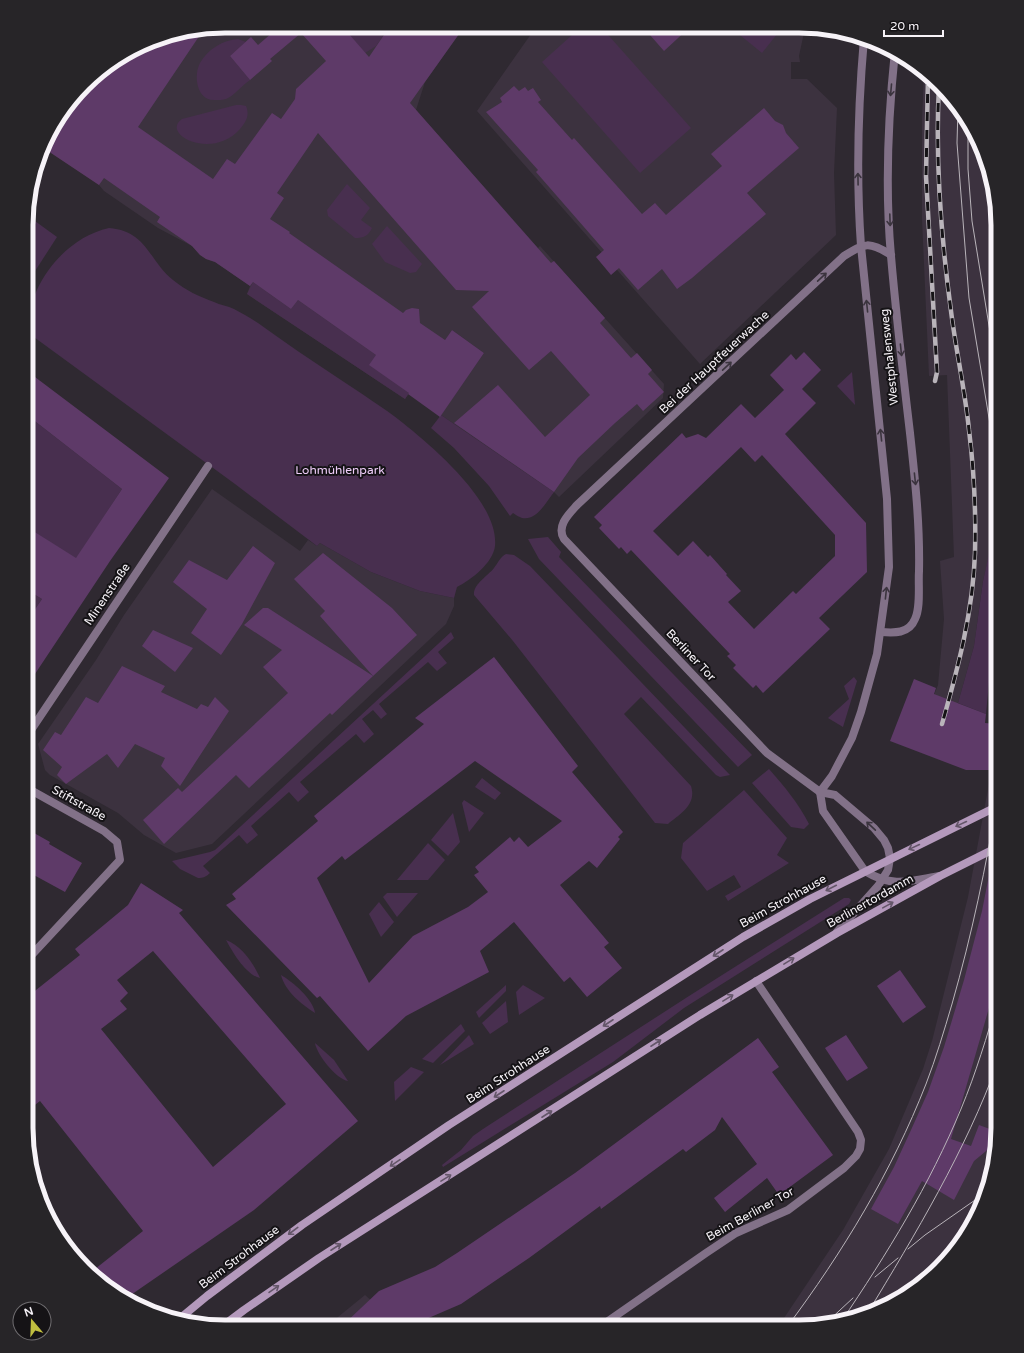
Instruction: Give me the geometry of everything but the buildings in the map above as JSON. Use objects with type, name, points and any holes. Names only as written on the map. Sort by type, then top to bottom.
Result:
[{"type":"main road","points":[[865,871],[991,810]]},
{"type":"main road","name":"Berlinertordamm","points":[[756,981],[837,933],[940,876],[991,851]]},
{"type":"main road","name":"Beim Strohhause","points":[[184,1315],[302,1225],[449,1126],[743,937],[810,899],[865,871]]},
{"type":"main road","points":[[231,1320],[324,1255],[700,1015],[756,981]]},
{"type":"street","name":"Westphalensweg","points":[[820,792],[832,776],[852,738],[861,712],[881,632],[889,567],[887,499],[861,246],[858,152],[859,93],[863,44]]},
{"type":"street","name":"Westphalensweg","points":[[881,632],[901,632],[910,627],[916,618],[918,600],[919,547],[917,505],[891,255],[888,175],[890,100],[893,58]]},
{"type":"street","points":[[861,246],[876,247],[891,255]]},
{"type":"street","name":"Bei der Hauptfeuerwache","points":[[563,522],[577,505],[844,256],[861,246]]},
{"type":"street","name":"Minenstraße","points":[[33,727],[208,466]]},
{"type":"street","name":"Berliner Tor","points":[[563,522],[561,530],[564,539],[756,742],[767,753],[820,792],[835,795],[874,828],[884,840],[888,848],[890,858]]},
{"type":"street","name":"Stiftstraße","points":[[33,791],[104,831],[117,842],[120,860],[33,953]]},
{"type":"street","points":[[820,792],[823,811],[865,871],[875,877],[899,883],[940,876]]},
{"type":"street","points":[[837,933],[882,879],[888,870],[890,858]]},
{"type":"street","name":"Beim Berliner Tor","points":[[610,1320],[736,1233],[788,1210],[844,1168],[860,1150],[861,1140],[858,1132],[756,981]]},
{"type":"shaded area","points":[[212,33],[460,33],[425,82],[416,110],[538,248],[540,246],[664,384],[663,398],[559,497],[554,492],[441,415],[484,353],[452,330],[405,399],[247,294],[250,286],[215,262],[200,255],[192,246],[158,228],[104,191],[99,185],[48,151],[65,118],[89,89],[118,65],[151,48],[163,43],[187,37]]},
{"type":"shaded area","points":[[532,33],[804,33],[799,56],[800,62],[791,62],[791,79],[807,79],[837,108],[834,173],[836,235],[700,364],[477,111]]},
{"type":"shaded area","points":[[924,79],[935,89],[959,118],[971,140],[981,163],[991,212],[991,604],[989,556],[983,581],[974,646],[958,703],[949,726],[925,718],[938,685],[944,619],[940,561],[954,557],[947,375],[929,376],[922,219],[922,120]]},
{"type":"shaded area","points":[[212,489],[300,551],[308,540],[317,546],[320,543],[371,572],[420,591],[454,598],[454,606],[446,624],[212,844],[176,853],[144,835],[118,813],[50,775],[45,770],[38,744],[96,660],[124,615]]},
{"type":"shaded area","points":[[991,773],[991,1141],[987,1166],[981,1190],[976,1202],[959,1235],[943,1255],[935,1264],[906,1288],[861,1310],[812,1320],[783,1320],[843,1230],[889,1149],[923,1069],[932,1041],[968,897]]},
{"type":"shaded area","points":[[365,1295],[393,1320],[334,1320]]},
{"type":"green space","points":[[347,33],[381,33],[383,36],[376,46],[365,53]]},
{"type":"green space","points":[[574,33],[606,33],[691,128],[640,173],[542,62]]},
{"type":"green space","points":[[737,33],[778,33],[762,53]]},
{"type":"green space","points":[[238,39],[246,42],[230,56],[250,80],[226,99],[210,100],[204,97],[198,87],[197,81],[200,63],[207,53],[216,46],[227,41]]},
{"type":"green space","points":[[236,105],[246,106],[248,112],[246,121],[240,129],[229,138],[216,143],[204,144],[192,142],[183,137],[178,131],[177,125],[182,119]]},
{"type":"green space","points":[[347,184],[370,208],[361,220],[372,228],[367,235],[361,238],[355,238],[328,216],[327,210]]},
{"type":"green space","points":[[33,220],[57,237],[33,274]]},
{"type":"green space","points":[[387,226],[422,264],[416,272],[410,273],[385,262],[372,244]]},
{"type":"green space","name":"Lohmühlenpark","points":[[109,228],[122,230],[132,235],[140,241],[165,272],[182,287],[203,298],[234,309],[249,317],[388,411],[403,423],[447,462],[476,495],[487,512],[493,529],[495,546],[486,565],[469,580],[457,587],[454,598],[420,591],[371,572],[320,543],[317,546],[33,336],[33,300],[42,281],[52,266],[64,253],[77,242],[93,233]]},
{"type":"green space","points":[[253,282],[291,309],[298,300],[376,355],[409,393],[405,399],[247,294]]},
{"type":"green space","points":[[852,372],[855,405],[837,386]]},
{"type":"green space","points":[[441,415],[554,492],[541,510],[532,517],[527,518],[519,517],[513,513],[510,516],[489,486],[454,448],[431,428]]},
{"type":"green space","points":[[33,420],[122,489],[76,559],[33,531]]},
{"type":"green space","points":[[548,537],[561,552],[559,557],[752,755],[738,767],[539,559],[528,539]]},
{"type":"green space","points":[[506,554],[514,555],[530,566],[730,775],[720,777],[716,775],[641,697],[624,714],[691,786],[692,799],[690,804],[682,813],[668,824],[655,823],[513,641],[474,595],[474,591],[478,584]]},
{"type":"green space","points":[[989,554],[991,661],[986,714],[958,703],[974,646],[983,581]]},
{"type":"green space","points":[[33,594],[42,599],[33,612]]},
{"type":"green space","points":[[451,632],[454,638],[438,652],[447,663],[437,671],[428,662],[379,704],[387,714],[381,719],[373,710],[362,719],[374,734],[364,743],[356,734],[300,782],[309,792],[298,802],[289,792],[251,826],[258,835],[247,844],[239,835],[203,866],[210,873],[203,877],[198,878],[180,869],[172,861],[215,850]]},
{"type":"green space","points":[[854,677],[857,681],[843,727],[828,718],[849,699],[844,686]]},
{"type":"green space","points":[[769,769],[791,795],[805,816],[809,824],[804,829],[791,827],[752,783]]},
{"type":"green space","points":[[482,778],[501,793],[495,800],[475,787]]},
{"type":"green space","points":[[744,790],[787,838],[777,855],[789,863],[728,901],[725,896],[741,887],[734,875],[707,891],[681,858],[683,843]]},
{"type":"green space","points":[[464,800],[484,813],[469,832],[462,803]]},
{"type":"green space","points":[[453,813],[460,842],[448,856],[431,840]]},
{"type":"green space","points":[[428,843],[445,860],[428,880],[397,880]]},
{"type":"green space","points":[[387,893],[418,893],[397,917],[383,897]]},
{"type":"green space","points":[[844,898],[849,898],[851,900],[849,904],[684,1008],[613,1062],[443,1167],[442,1165],[461,1150],[473,1136],[483,1129]]},
{"type":"green space","points":[[379,902],[394,922],[381,937],[369,914]]},
{"type":"green space","points":[[226,940],[232,942],[242,951],[260,978],[250,973],[245,968],[236,957]]},
{"type":"green space","points":[[281,975],[297,986],[307,997],[311,1002],[315,1013],[304,1006],[290,992]]},
{"type":"green space","points":[[506,985],[506,991],[479,1018],[476,1012]]},
{"type":"green space","points":[[523,985],[545,998],[519,1015],[516,992]]},
{"type":"green space","points":[[506,1001],[508,1022],[490,1034],[482,1023]]},
{"type":"green space","points":[[461,1024],[465,1031],[433,1063],[422,1059]]},
{"type":"green space","points":[[469,1035],[474,1044],[440,1065]]},
{"type":"green space","points":[[315,1043],[334,1060],[348,1081],[338,1076],[328,1066],[319,1054]]},
{"type":"green space","points":[[411,1067],[424,1072],[395,1101],[394,1082]]},
{"type":"tram line","points":[[958,116],[957,143],[969,298],[991,430]]},
{"type":"tram line","points":[[968,134],[968,169],[972,221],[991,338]]},
{"type":"tram line","points":[[792,1320],[828,1270],[865,1210],[913,1116],[937,1054],[959,978],[972,926],[991,836]]},
{"type":"tram line","points":[[847,1314],[875,1271],[907,1218],[936,1164],[966,1095],[991,1022]]},
{"type":"tram line","points":[[872,1305],[904,1253],[955,1160],[991,1080]]},
{"type":"tram line","points":[[908,1249],[925,1235],[978,1198]]},
{"type":"tram line","points":[[875,1277],[898,1258]]},
{"type":"tram line","points":[[833,1317],[853,1298]]},
{"type":"railway","points":[[928,83],[926,176],[937,372],[935,381]]},
{"type":"railway","points":[[939,93],[938,170],[944,255],[955,341],[971,445],[975,522],[974,575],[968,618],[954,682],[942,724]]}]
